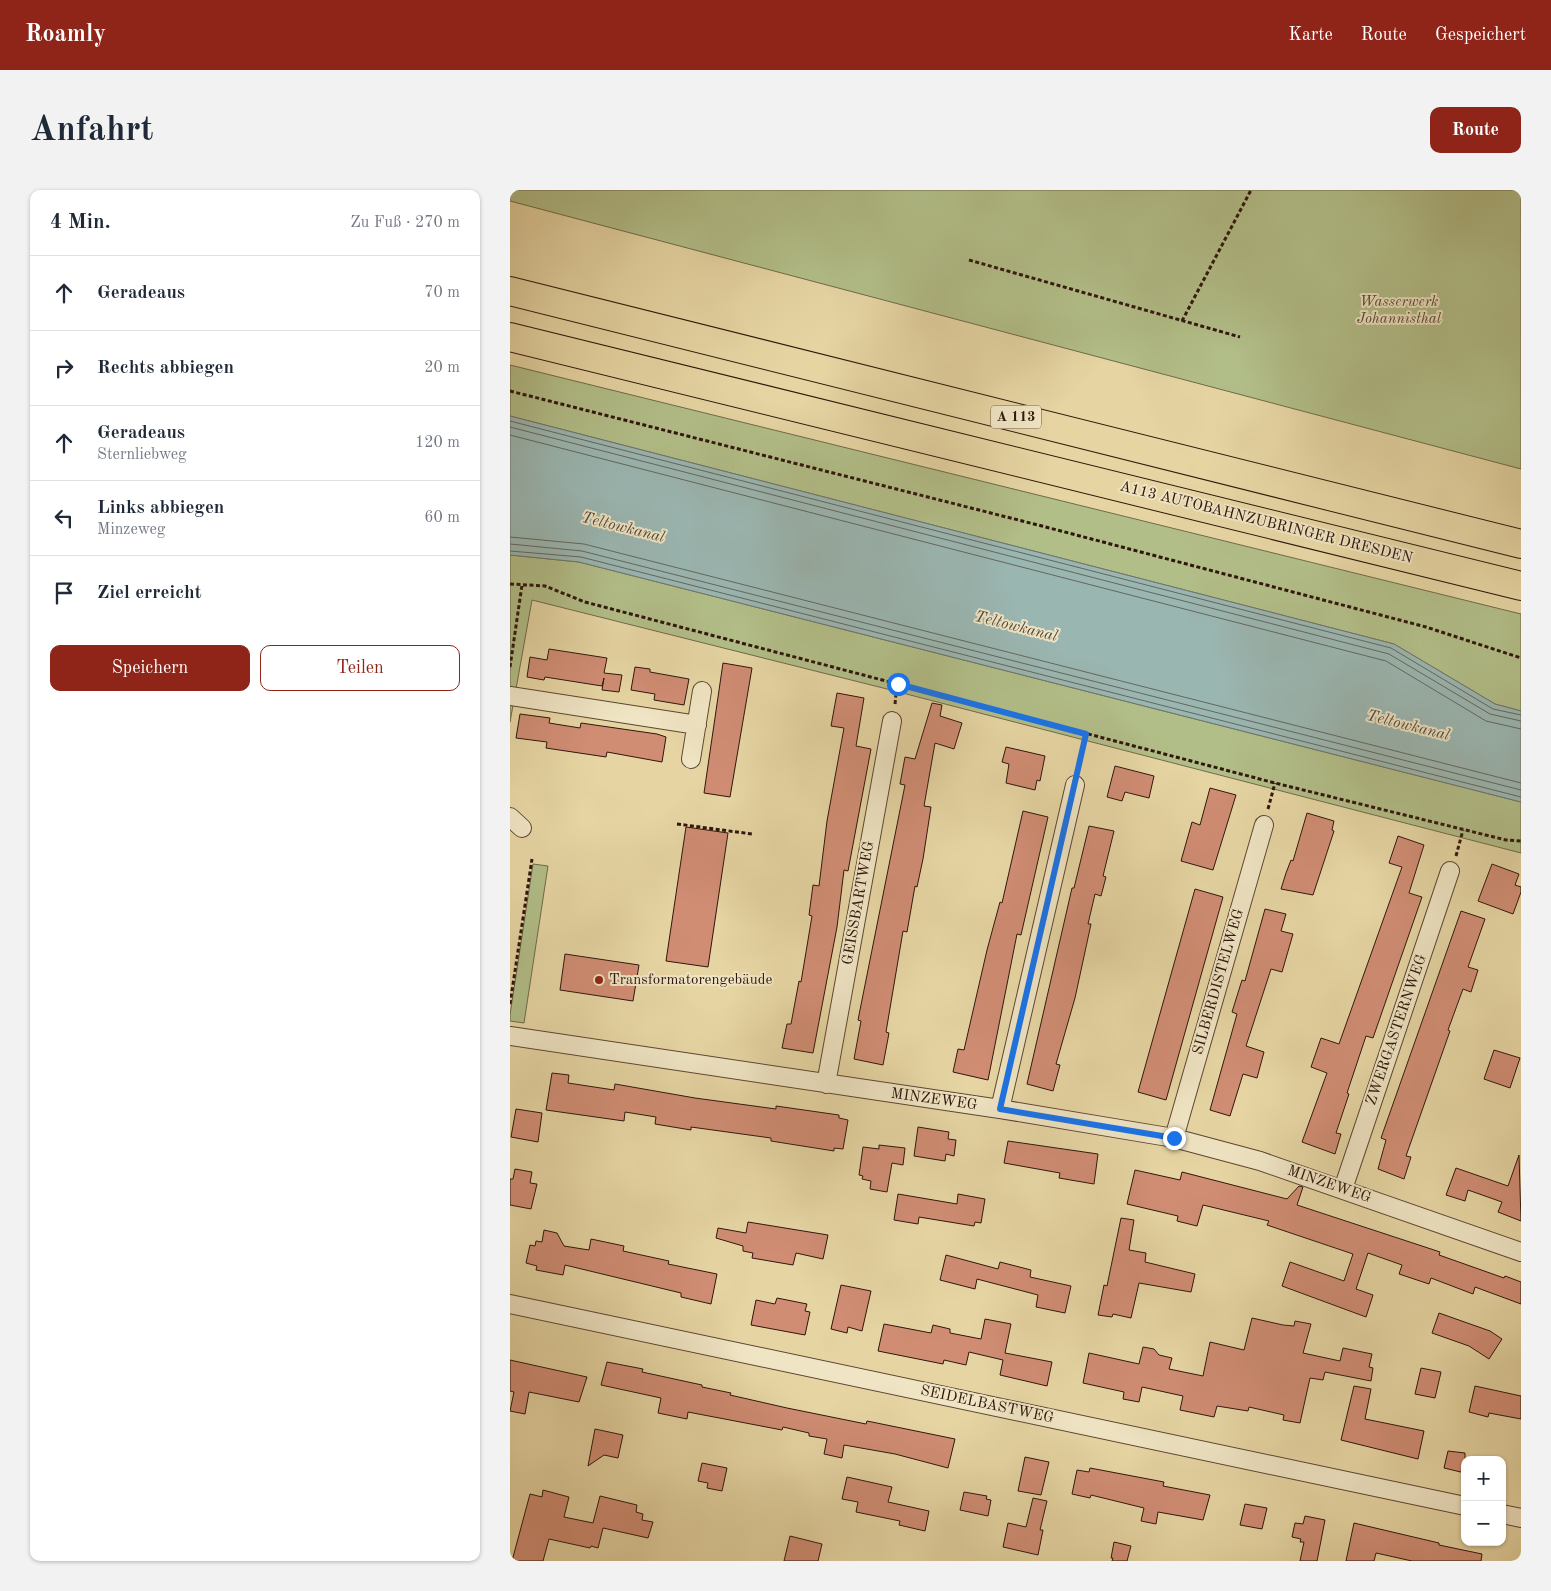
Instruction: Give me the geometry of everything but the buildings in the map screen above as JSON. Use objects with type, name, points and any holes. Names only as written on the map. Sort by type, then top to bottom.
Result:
[{"type":"highway","name":"A 113","points":[[510,291],[1521,544]]},
{"type":"highway","name":"A113 AUTOBAHNZUBRINGER DRESDEN","points":[[510,337],[1521,586]]},
{"type":"street","points":[[691,760],[702,691]]},
{"type":"street","points":[[510,696],[697,725]]},
{"type":"street","name":"GEISSBARTWEG","points":[[826,1084],[892,721]]},
{"type":"street","points":[[1000,1109],[1075,785]]},
{"type":"street","name":"SILBERDISTELWEG","points":[[1174,1138],[1264,825]]},
{"type":"street","name":"ZWERGASTERNWEG","points":[[1343,1189],[1450,871]]},
{"type":"street","name":"MINZEWEG","points":[[510,1036],[1000,1109],[1174,1138],[1260,1161],[1521,1252]]},
{"type":"street","name":"SEIDELBASTWEG","points":[[510,1304],[1461,1505]]},
{"type":"street","points":[[1506,1515],[1521,1518]]},
{"type":"path","points":[[1182,321],[1251,190]]},
{"type":"path","points":[[969,260],[1240,337]]},
{"type":"path","points":[[510,392],[1042,526],[1417,625],[1521,658]]},
{"type":"path","points":[[510,584],[556,589],[585,602],[1086,734],[1463,830],[1506,840],[1521,841]]},
{"type":"path","points":[[510,667],[522,585]]},
{"type":"path","points":[[1075,785],[1086,734]]},
{"type":"path","points":[[1264,825],[1275,783]]},
{"type":"path","points":[[677,824],[752,834]]},
{"type":"path","points":[[1450,871],[1463,830]]},
{"type":"path","points":[[510,1004],[532,859]]},
{"type":"green space","name":"Wasserwerk Johannisthal","points":[[510,190],[1521,190],[1521,469],[510,201]]},
{"type":"green space","points":[[510,365],[1521,614],[1521,711],[1495,704],[1394,644],[510,416]]},
{"type":"green space","points":[[510,555],[579,562],[1521,802],[1521,853],[887,689],[532,600],[510,722]]},
{"type":"green space","points":[[533,864],[548,866],[524,1023],[510,1021],[510,1015]]},
{"type":"water","name":"Teltowkanal","points":[[510,416],[1394,644],[1495,704],[1521,711],[1521,802],[579,562],[510,555]]},
{"type":"place","name":"Transformatorengebäude","points":[[599,980]]},
{"type":"route","points":[[898,684],[1086,734],[1000,1109],[1174,1138]]}]
